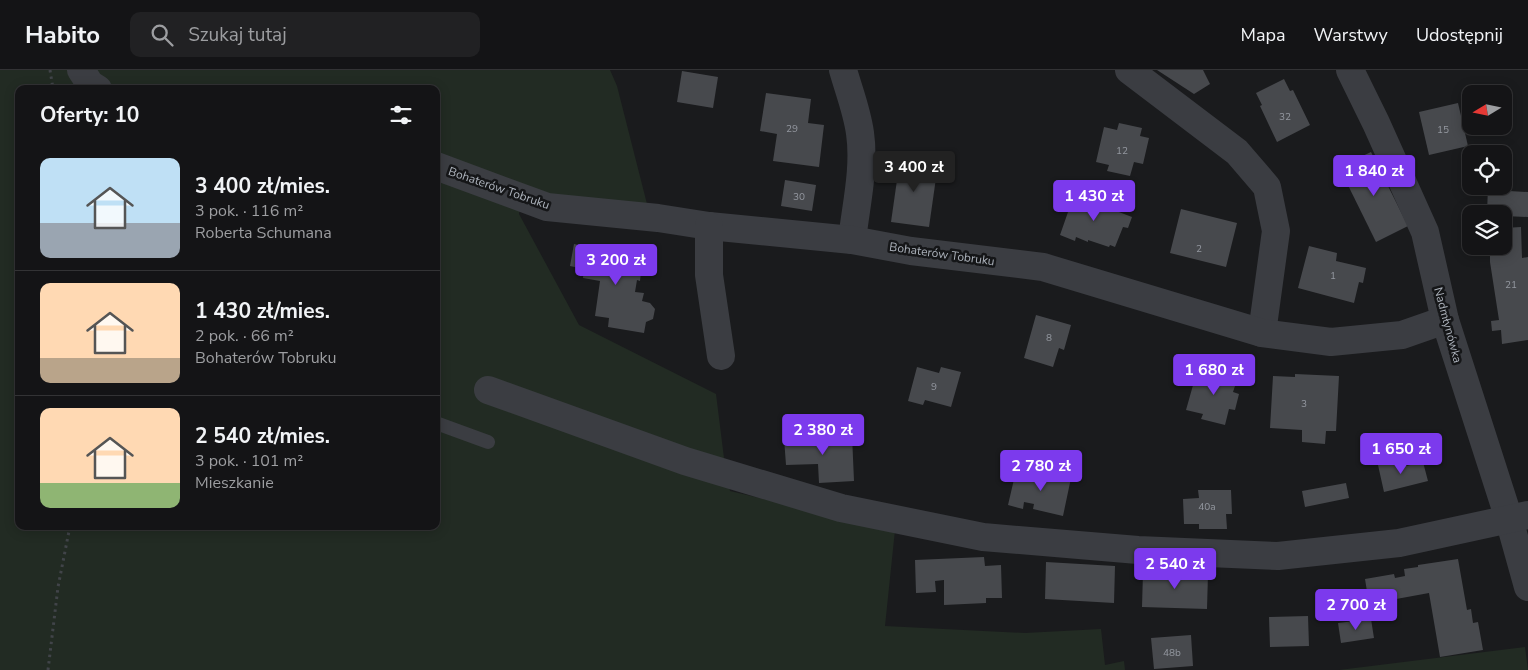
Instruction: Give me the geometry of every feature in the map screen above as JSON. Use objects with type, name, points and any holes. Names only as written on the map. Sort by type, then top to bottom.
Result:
[{"type":"street","points":[[843,70],[856,112],[862,163],[852,240]]},
{"type":"street","points":[[1129,70],[1237,152],[1267,187],[1276,231],[1262,333]]},
{"type":"street","name":"Nadmłynówka","points":[[1350,70],[1376,122],[1425,232],[1445,320],[1518,517],[1528,587]]},
{"type":"street","name":"Bohaterów Tobruku","points":[[440,167],[547,207],[658,218],[708,226],[852,240],[911,251],[1044,267],[1262,333],[1331,342],[1402,336],[1445,320]]},
{"type":"street","points":[[708,226],[709,275],[721,356]]},
{"type":"street","points":[[488,390],[684,461],[840,508],[983,538],[1138,550],[1278,556],[1399,543],[1518,517]]},
{"type":"lane","points":[[440,424],[488,442]]},
{"type":"path","points":[[50,70],[52,85]]},
{"type":"path","points":[[48,670],[58,587],[69,530]]},
{"type":"shaded area","points":[[0,70],[610,70],[617,86],[647,204],[522,196],[519,214],[579,325],[716,394],[730,491],[895,530],[885,626],[1025,633],[1101,629],[1105,665],[1124,661],[1125,670],[0,670]]},
{"type":"shaded area","points":[[1525,647],[1528,670],[1339,670]]},
{"type":"building","points":[[1157,70],[1203,70],[1210,84],[1194,94]]},
{"type":"building","points":[[682,71],[718,77],[713,108],[677,102]]},
{"type":"building","points":[[1284,79],[1290,91],[1293,90],[1310,125],[1277,142],[1256,93]]},
{"type":"building","points":[[766,93],[811,99],[808,123],[824,125],[819,167],[773,161],[777,134],[760,131]]},
{"type":"building","points":[[1458,103],[1462,120],[1462,135],[1465,135],[1468,145],[1429,155],[1419,112]]},
{"type":"building","points":[[1119,123],[1142,128],[1140,136],[1149,138],[1143,164],[1134,162],[1130,176],[1107,171],[1109,165],[1096,162],[1104,127],[1117,130]]},
{"type":"building","points":[[1371,152],[1408,226],[1376,242],[1339,167]]},
{"type":"building","points":[[900,159],[938,164],[929,227],[891,222]]},
{"type":"building","points":[[785,180],[816,185],[812,211],[781,206]]},
{"type":"building","points":[[1512,191],[1528,192],[1528,217],[1512,216],[1512,205],[1487,205],[1488,195],[1512,195]]},
{"type":"building","points":[[1075,192],[1099,201],[1098,204],[1132,217],[1128,228],[1123,227],[1115,247],[1110,245],[1109,247],[1088,240],[1088,242],[1076,237],[1075,241],[1060,235]]},
{"type":"building","points":[[1181,209],[1237,223],[1226,267],[1170,253]]},
{"type":"building","points":[[1521,227],[1522,258],[1528,257],[1528,340],[1502,344],[1501,330],[1492,331],[1491,321],[1499,320],[1490,255],[1512,255],[1512,228]]},
{"type":"building","points":[[574,244],[604,251],[605,249],[643,255],[640,281],[637,280],[635,292],[644,293],[642,301],[650,303],[655,309],[653,319],[646,322],[644,333],[608,327],[609,318],[595,316],[600,281],[583,278],[584,269],[570,266]]},
{"type":"building","points":[[1309,246],[1337,253],[1336,261],[1366,268],[1363,283],[1359,282],[1354,303],[1298,288]]},
{"type":"building","points":[[1036,315],[1071,325],[1064,350],[1059,348],[1053,367],[1024,358]]},
{"type":"building","points":[[917,367],[939,373],[941,367],[961,372],[951,407],[925,400],[923,405],[908,401]]},
{"type":"building","points":[[1222,369],[1239,374],[1233,392],[1239,394],[1235,410],[1229,409],[1225,425],[1201,419],[1203,414],[1186,410],[1197,371],[1220,377]]},
{"type":"building","points":[[1295,374],[1339,376],[1336,431],[1326,431],[1325,444],[1302,442],[1302,430],[1270,428],[1273,376],[1295,377]]},
{"type":"building","points":[[852,435],[854,481],[819,483],[818,464],[786,465],[784,438]]},
{"type":"building","points":[[1403,459],[1406,466],[1423,462],[1428,481],[1384,492],[1378,465]]},
{"type":"building","points":[[1031,470],[1071,478],[1063,516],[1033,509],[1034,504],[1024,502],[1023,509],[1008,505],[1015,475],[1029,478]]},
{"type":"building","points":[[1346,483],[1349,498],[1305,507],[1302,491]]},
{"type":"building","points":[[1198,490],[1231,490],[1232,514],[1226,514],[1227,529],[1199,529],[1199,524],[1184,524],[1183,499],[1199,498]]},
{"type":"building","points":[[984,557],[985,566],[1001,565],[1002,598],[986,598],[986,603],[944,605],[944,580],[935,581],[936,592],[916,593],[915,560]]},
{"type":"building","points":[[1458,559],[1467,610],[1471,609],[1473,623],[1478,622],[1483,650],[1440,657],[1429,593],[1369,604],[1365,579],[1394,574],[1395,578],[1405,576],[1404,569]]},
{"type":"building","points":[[1046,562],[1115,566],[1114,603],[1045,599]]},
{"type":"building","points":[[1143,572],[1208,574],[1207,609],[1142,607]]},
{"type":"building","points":[[1308,616],[1309,646],[1270,647],[1269,617]]},
{"type":"building","points":[[1371,619],[1374,638],[1341,643],[1338,623]]},
{"type":"building","points":[[1191,635],[1193,666],[1154,669],[1151,638]]}]
